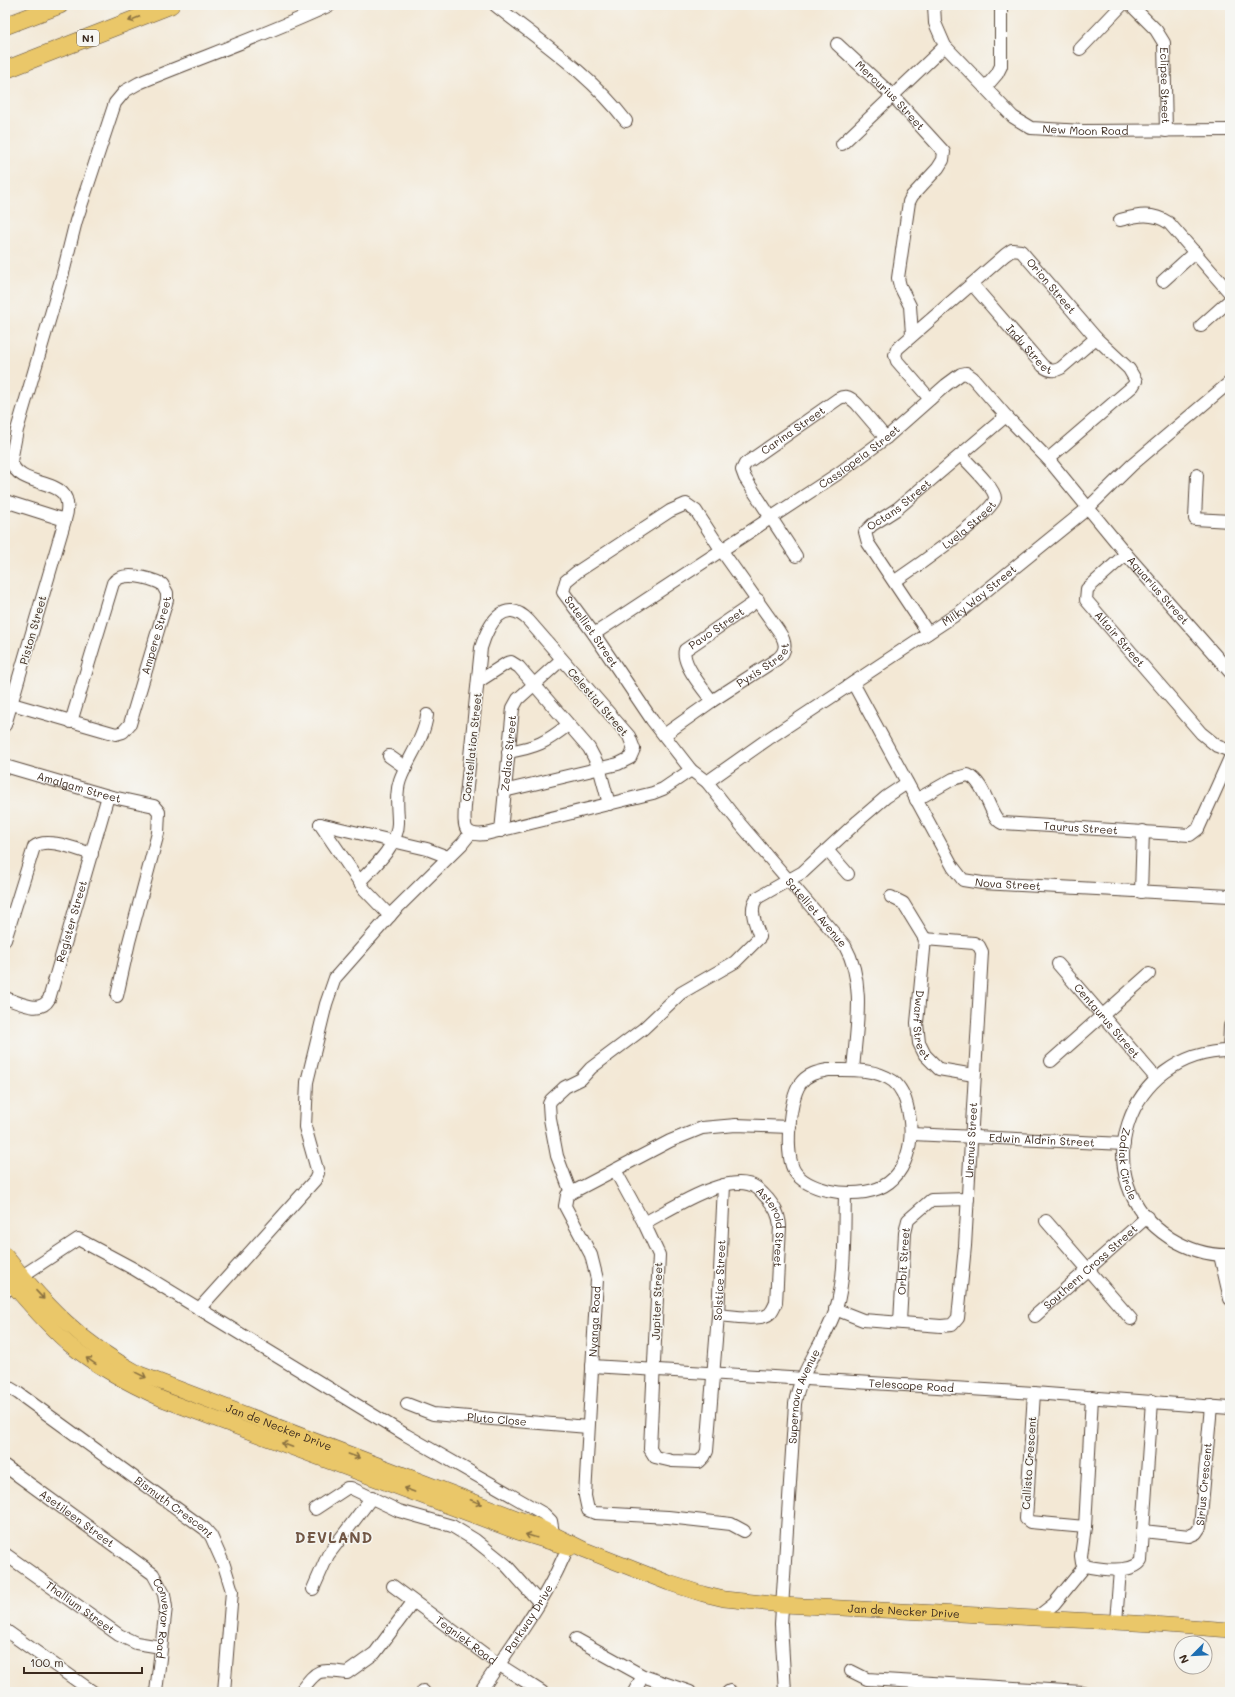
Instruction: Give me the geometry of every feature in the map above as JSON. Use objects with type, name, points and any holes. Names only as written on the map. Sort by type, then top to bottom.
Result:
[{"type":"highway","points":[[5,26],[60,5]]},
{"type":"highway","name":"N1","points":[[5,70],[171,5]]},
{"type":"main road","name":"Jan de Necker Drive","points":[[5,1255],[11,1282],[68,1344],[113,1376],[137,1388],[162,1399],[518,1532],[585,1550],[669,1583],[703,1594],[724,1599],[783,1605],[1116,1622],[1230,1630]]},
{"type":"main road","name":"Jan de Necker Drive","points":[[11,1282],[64,1321],[107,1356],[140,1374],[553,1532],[569,1545]]},
{"type":"street","name":"Piston Street","points":[[5,725],[8,703],[65,520],[67,503],[64,494],[55,488],[19,474],[11,461],[14,445],[76,221],[118,98],[139,83],[251,37],[286,25],[330,5]]},
{"type":"street","points":[[495,5],[582,73],[604,93],[626,121]]},
{"type":"street","name":"New Moon Road","points":[[934,5],[937,27],[945,46],[1019,121],[1038,130],[1230,130]]},
{"type":"street","points":[[985,88],[997,74],[1001,66],[1001,5]]},
{"type":"street","points":[[1080,49],[1122,5]]},
{"type":"street","name":"Eclipse Street","points":[[1131,5],[1156,30],[1164,43],[1166,131]]},
{"type":"street","name":"Mercurius Street","points":[[838,44],[893,96],[942,148],[945,155],[943,160],[910,198],[898,267],[900,286],[910,306],[912,334]]},
{"type":"street","points":[[842,144],[945,46]]},
{"type":"street","points":[[1120,220],[1138,216],[1157,216],[1176,229],[1230,293]]},
{"type":"street","name":"Orion Street","points":[[930,399],[896,358],[897,349],[912,334],[1007,253],[1018,250],[1024,254],[1096,338],[1129,369],[1135,378],[1135,383],[1048,459]]},
{"type":"street","points":[[1163,281],[1195,252]]},
{"type":"street","name":"Indu Street","points":[[972,284],[1048,370],[1061,368],[1096,338]]},
{"type":"street","points":[[1201,326],[1230,300]]},
{"type":"street","name":"Cassiopeia Street","points":[[594,634],[839,473],[886,438],[955,378],[966,373],[973,378],[1006,416],[1048,459],[1088,508]]},
{"type":"street","name":"Milky Way Street","points":[[707,782],[768,739],[972,603],[1030,553],[1088,508],[1132,466],[1230,382]]},
{"type":"street","name":"Carina Street","points":[[770,518],[742,472],[745,464],[755,455],[838,399],[845,396],[851,398],[857,404],[886,438]]},
{"type":"street","name":"Octans Street","points":[[928,633],[895,581],[868,543],[865,536],[866,531],[872,524],[897,508],[1006,416]]},
{"type":"street","name":"Lvela Street","points":[[895,581],[945,546],[994,501],[994,494],[988,485],[961,455]]},
{"type":"street","points":[[1197,475],[1195,519],[1230,521]]},
{"type":"street","points":[[5,501],[65,520]]},
{"type":"street","name":"Satelliet Street","points":[[707,782],[691,770],[652,720],[594,634],[565,596],[563,589],[566,580],[670,511],[684,504],[694,508],[722,551]]},
{"type":"street","name":"Aquarius Street","points":[[1088,508],[1126,554],[1230,672]]},
{"type":"street","points":[[770,518],[796,556]]},
{"type":"street","name":"Pyxis Street","points":[[664,734],[777,659],[785,648],[784,639],[758,600],[722,551]]},
{"type":"street","name":"Altair Street","points":[[1126,554],[1087,589],[1086,600],[1207,739],[1217,746],[1230,751]]},
{"type":"street","name":"Ampere Street","points":[[8,703],[71,722],[116,734],[129,728],[167,600],[167,593],[162,584],[126,575],[120,577],[113,583],[71,722]]},
{"type":"street","name":"Pavo Street","points":[[712,701],[687,663],[684,655],[685,650],[758,600]]},
{"type":"street","name":"Celestial Street","points":[[479,681],[481,648],[487,630],[500,616],[510,611],[516,611],[522,614],[628,736],[634,746],[634,753],[630,758],[618,764],[599,768]]},
{"type":"street","name":"Celestial Street","points":[[535,684],[561,660]]},
{"type":"street","name":"Constellation Street","points":[[470,834],[465,826],[465,806],[479,681],[502,665],[511,662],[519,667],[535,684],[568,725],[589,748],[599,768],[609,804]]},
{"type":"street","name":"Nova Street","points":[[853,683],[953,868],[963,880],[982,883],[1230,896]]},
{"type":"street","name":"Zediac Street","points":[[501,831],[513,708],[518,699],[535,684]]},
{"type":"street","points":[[360,881],[381,858],[392,841],[398,824],[398,791],[406,768],[424,728],[427,715]]},
{"type":"street","points":[[508,752],[544,743],[568,725]]},
{"type":"street","points":[[389,756],[406,768]]},
{"type":"street","name":"Taurus Street","points":[[916,800],[953,779],[966,775],[976,781],[999,822],[1189,835],[1196,832],[1230,758]]},
{"type":"street","name":"Amalgam Street","points":[[5,766],[108,796],[154,806],[160,816],[158,833],[129,942],[117,996]]},
{"type":"street","points":[[504,791],[599,768]]},
{"type":"street","points":[[199,1309],[315,1180],[318,1173],[305,1127],[307,1082],[330,990],[335,978],[390,916],[470,834],[479,835],[501,831],[653,793],[691,770]]},
{"type":"street","name":"Satelliet Avenue","points":[[707,782],[845,946],[854,963],[857,982],[853,1070]]},
{"type":"street","points":[[790,1127],[736,1125],[702,1128],[670,1141],[571,1193],[557,1156],[550,1119],[549,1104],[551,1100],[565,1087],[581,1079],[591,1068],[643,1029],[681,993],[735,962],[760,937],[753,915],[755,900],[804,872],[886,797],[907,783]]},
{"type":"street","name":"Register Street","points":[[5,998],[35,1007],[41,1007],[50,999],[108,796]]},
{"type":"street","points":[[390,916],[366,890],[320,824],[426,849],[448,857]]},
{"type":"street","points":[[1141,892],[1142,831]]},
{"type":"street","points":[[5,940],[34,847],[39,843],[47,842],[92,854]]},
{"type":"street","points":[[827,850],[848,874]]},
{"type":"street","points":[[891,897],[904,903],[925,939]]},
{"type":"street","name":"Uranus Street","points":[[836,1309],[863,1320],[941,1326],[952,1325],[956,1322],[962,1285],[968,1199],[974,1075],[980,1007],[981,950],[974,943],[925,939]]},
{"type":"street","name":"Dwarf Street","points":[[925,939],[917,1023],[919,1043],[925,1056],[939,1069],[974,1075]]},
{"type":"street","name":"Centaurus Street","points":[[1058,964],[1156,1078]]},
{"type":"street","points":[[1051,1061],[1149,974]]},
{"type":"street","points":[[1229,1051],[1230,1026]]},
{"type":"street","name":"Zodiak Circle","points":[[1225,1255],[1199,1252],[1180,1244],[1162,1232],[1147,1218],[1138,1205],[1128,1183],[1124,1160],[1124,1144],[1127,1126],[1134,1108],[1143,1092],[1156,1078],[1172,1066],[1190,1057],[1209,1052],[1229,1051]]},
{"type":"street","points":[[853,1070],[883,1076],[896,1084],[905,1099],[912,1134],[903,1166],[890,1183],[875,1190],[845,1193],[822,1188],[798,1176],[790,1162],[790,1127],[795,1093],[803,1081],[816,1072],[853,1070]]},
{"type":"street","name":"Edwin Aldrin Street","points":[[912,1134],[1124,1144]]},
{"type":"street","name":"Jupiter Street","points":[[615,1170],[644,1223],[658,1255],[651,1452],[660,1459],[689,1463],[699,1462],[704,1458],[707,1451],[713,1374]]},
{"type":"street","name":"Asteroid Street","points":[[644,1223],[707,1190],[724,1185],[742,1184],[756,1188],[775,1208],[778,1214],[780,1226],[776,1303],[773,1310],[769,1314],[761,1317],[718,1315]]},
{"type":"street","name":"Solstice Street","points":[[713,1374],[718,1315],[724,1185]]},
{"type":"street","name":"Nyanga Road","points":[[571,1193],[566,1197],[565,1206],[591,1255],[597,1279],[585,1503],[589,1512],[731,1524],[744,1531]]},
{"type":"street","name":"Supernova Avenue","points":[[786,1692],[781,1624],[796,1394],[836,1309],[840,1288],[845,1193]]},
{"type":"street","name":"Orbit Street","points":[[900,1322],[908,1220],[931,1200],[968,1199]]},
{"type":"street","name":"Southern Cross Street","points":[[1035,1316],[1147,1218]]},
{"type":"street","points":[[1046,1221],[1131,1319]]},
{"type":"street","points":[[11,1282],[78,1239],[134,1269],[406,1435],[544,1514],[551,1521],[553,1532]]},
{"type":"street","points":[[1225,1255],[1230,1299]]},
{"type":"street","name":"Telescope Road","points":[[592,1366],[1034,1393],[1230,1408]]},
{"type":"street","name":"Bismuth Crescent","points":[[5,1387],[18,1393],[206,1529],[211,1536],[231,1582],[232,1591],[224,1692]]},
{"type":"street","name":"Callisto Crescent","points":[[1034,1393],[1026,1519],[1030,1522],[1085,1527]]},
{"type":"street","points":[[1085,1566],[1082,1561],[1082,1552],[1085,1527],[1092,1397]]},
{"type":"street","points":[[1085,1566],[1120,1570],[1136,1566],[1141,1561],[1152,1401]]},
{"type":"street","name":"Pluto Close","points":[[407,1404],[433,1414],[588,1427]]},
{"type":"street","name":"Sirius Crescent","points":[[1143,1531],[1189,1536],[1200,1527],[1211,1406]]},
{"type":"street","name":"Asetileen Street","points":[[5,1466],[150,1570]]},
{"type":"street","points":[[315,1509],[347,1488],[351,1488],[399,1511],[452,1526],[475,1540],[506,1565],[539,1602]]},
{"type":"street","points":[[313,1589],[328,1555],[372,1497]]},
{"type":"street","name":"Parkway Drive","points":[[480,1692],[539,1602],[563,1562],[569,1545]]},
{"type":"street","name":"Thallium Street","points":[[5,1554],[119,1636],[136,1643],[162,1647]]},
{"type":"street","points":[[1036,1618],[1054,1604],[1085,1566]]},
{"type":"street","name":"Conveyor Road","points":[[150,1570],[161,1587],[166,1608],[156,1692]]},
{"type":"street","points":[[1116,1622],[1120,1570]]},
{"type":"street","name":"Tegniek Road","points":[[392,1586],[498,1664],[542,1692]]},
{"type":"street","points":[[300,1692],[315,1673],[325,1670],[347,1673],[375,1653],[413,1602]]},
{"type":"street","points":[[5,1630],[93,1692]]},
{"type":"street","points":[[576,1639],[643,1676],[690,1692]]},
{"type":"street","points":[[851,1671],[867,1679],[974,1689],[1083,1692]]},
{"type":"street","points":[[634,1692],[643,1676]]},
{"type":"district","name":"DEVLAND","points":[[334,1538]]}]
